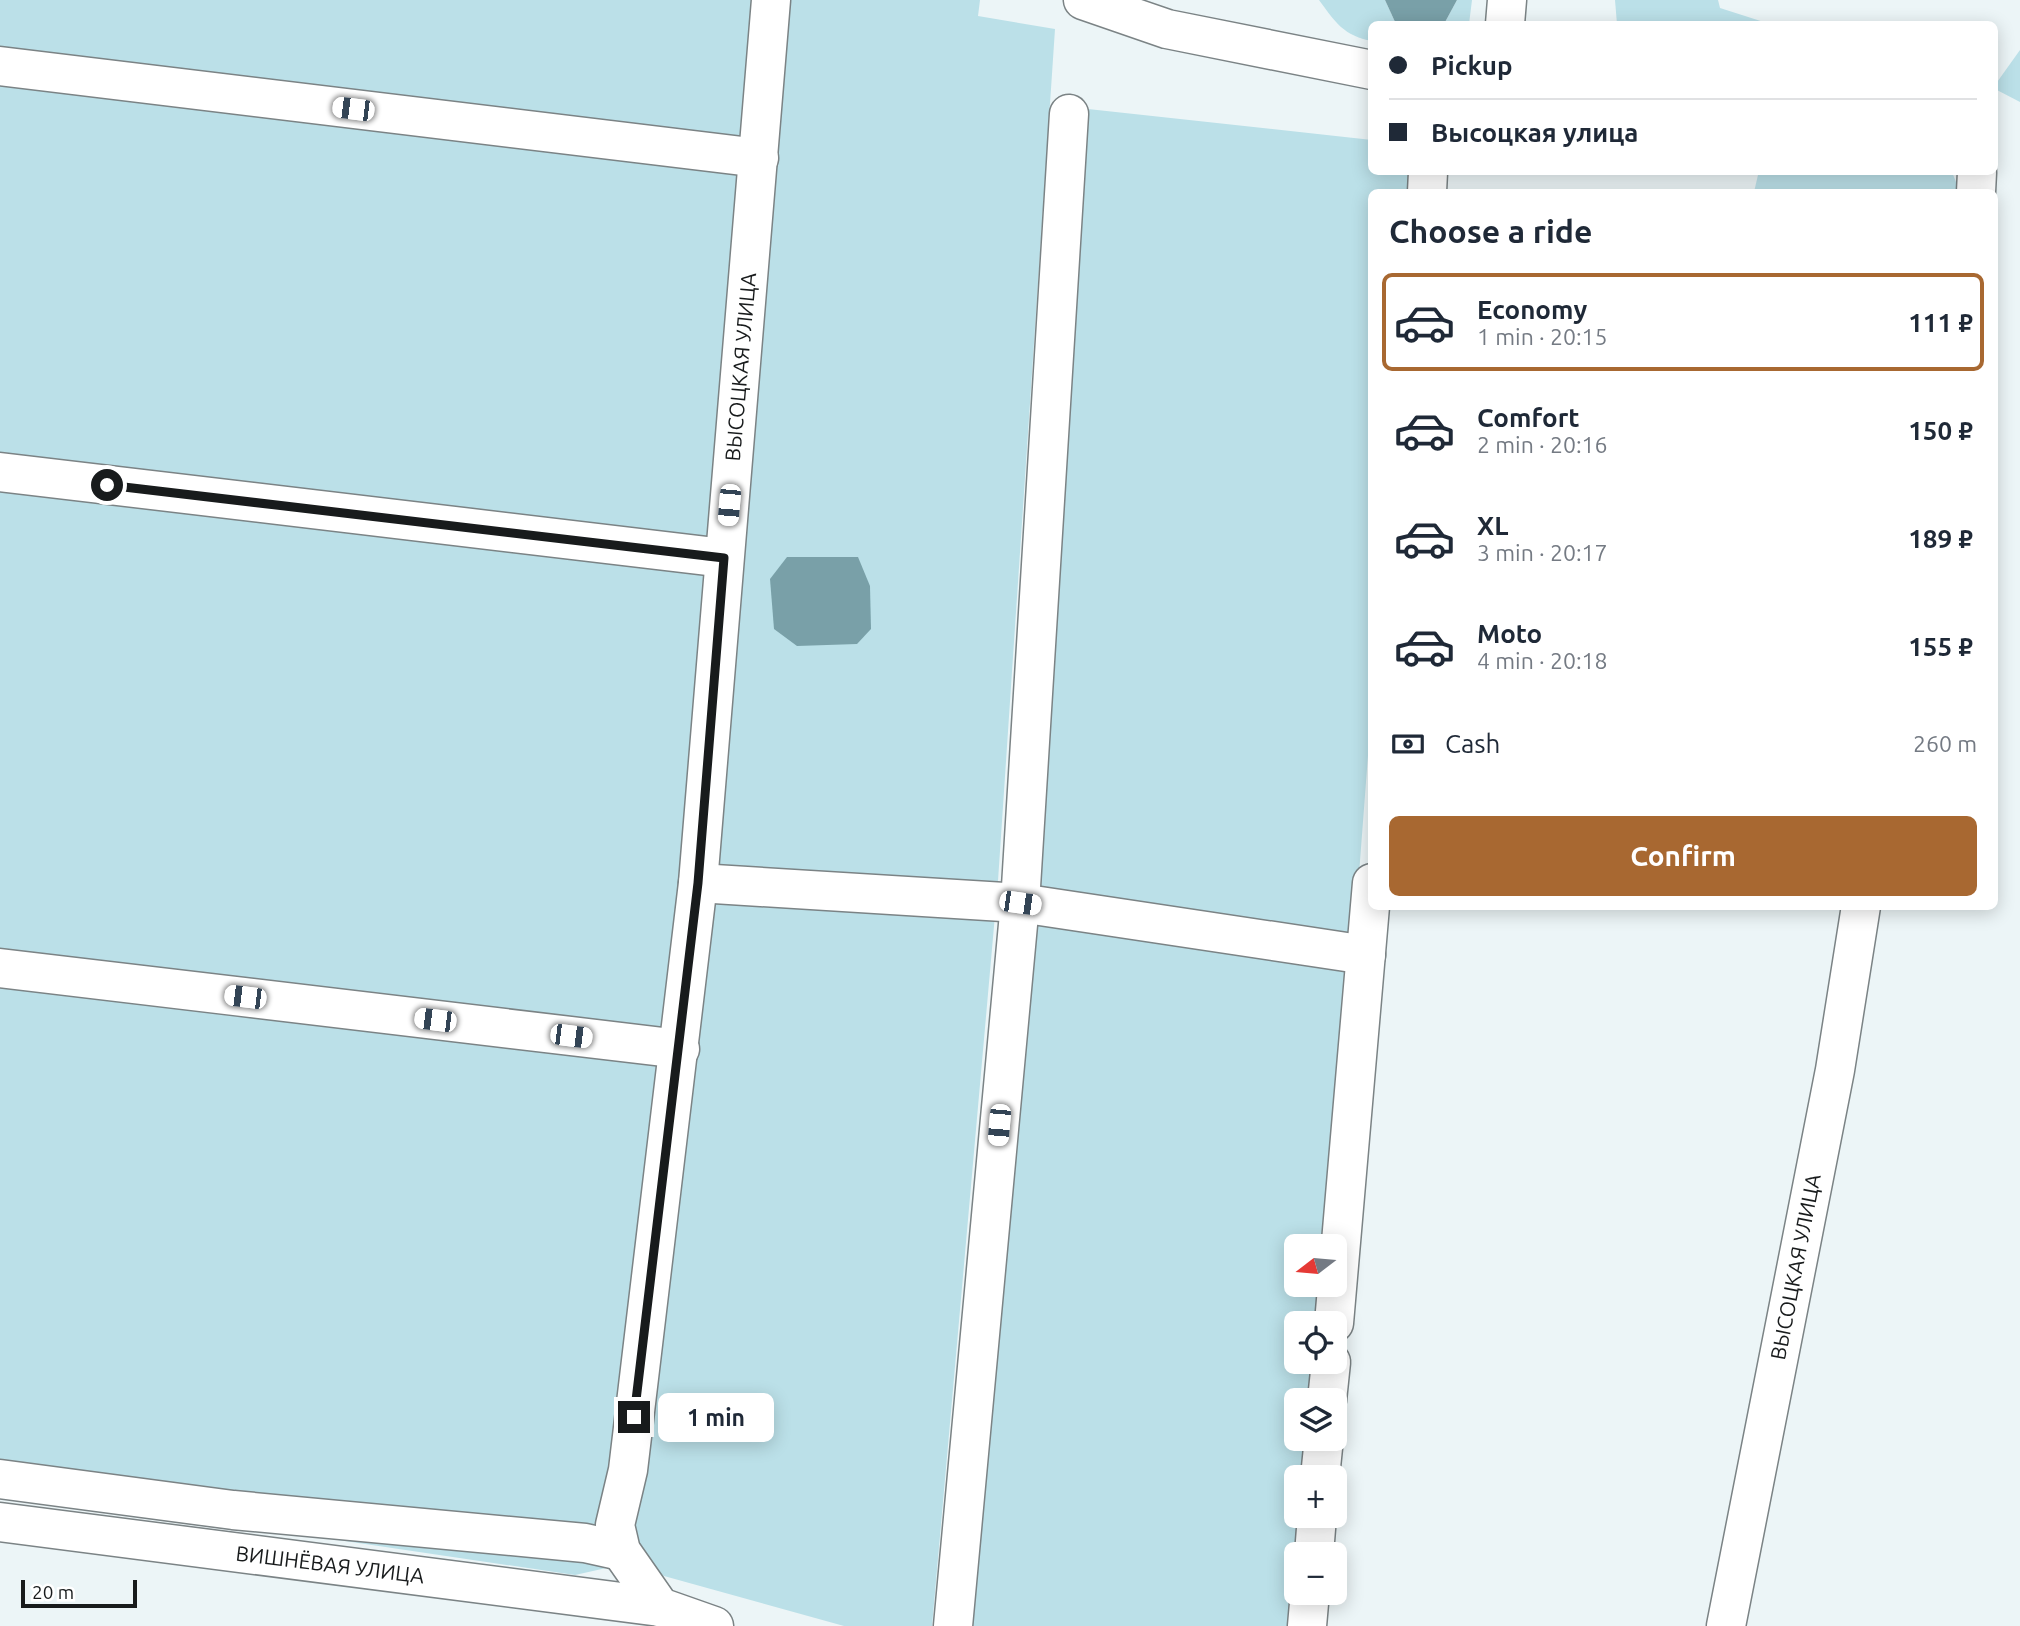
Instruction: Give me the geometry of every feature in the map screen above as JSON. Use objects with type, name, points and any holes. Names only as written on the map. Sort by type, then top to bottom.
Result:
[{"type":"street","name":"ВЫСОЦКАЯ УЛИЦА","points":[[618,1538],[680,1049],[698,883],[771,0]]},
{"type":"street","points":[[1083,0],[1167,29],[1368,70]]},
{"type":"street","points":[[1505,21],[1507,0]]},
{"type":"street","points":[[0,66],[760,158]]},
{"type":"street","points":[[953,1626],[1020,903],[1069,114]]},
{"type":"street","points":[[0,472],[724,558]]},
{"type":"street","points":[[698,883],[1020,903],[1366,955]]},
{"type":"street","points":[[1335,1311],[1370,910]]},
{"type":"street","name":"ВЫСОЦКАЯ УЛИЦА","points":[[1726,1626],[1835,1070],[1860,910]]},
{"type":"street","points":[[0,968],[680,1049]]},
{"type":"street","points":[[0,1479],[233,1510],[586,1543],[618,1538],[660,1607]]},
{"type":"street","name":"ВИШНЁВАЯ УЛИЦА","points":[[0,1522],[660,1607],[714,1626]]},
{"type":"street","points":[[1307,1626],[1309,1605]]},
{"type":"shaded area","points":[[0,0],[980,0],[978,16],[1055,29],[998,881],[932,1626],[844,1626],[664,1576],[633,1562],[575,1575],[0,1490]]},
{"type":"shaded area","points":[[1319,0],[1385,0],[1395,21],[1368,21],[1368,40],[1347,32]]},
{"type":"shaded area","points":[[1385,0],[1457,0],[1446,21],[1395,21]]},
{"type":"shaded area","points":[[1457,0],[1472,0],[1469,21],[1446,21]]},
{"type":"shaded area","points":[[1615,0],[1718,0],[1720,8],[1761,21],[1617,21]]},
{"type":"shaded area","points":[[2020,50],[2020,102],[1998,91],[1998,81]]},
{"type":"shaded area","points":[[1088,109],[1368,140],[1368,175],[1412,175],[1411,189],[1368,189],[1368,756],[1354,940],[1037,887]]},
{"type":"shaded area","points":[[1758,175],[1953,175],[1959,189],[1755,189]]},
{"type":"shaded area","points":[[787,557],[858,557],[870,586],[871,629],[857,644],[797,646],[774,629],[770,579]]},
{"type":"shaded area","points":[[1029,920],[1351,973],[1329,1234],[1284,1234],[1284,1297],[1323,1297],[1322,1311],[1284,1311],[1284,1374],[1316,1374],[1314,1388],[1284,1388],[1284,1451],[1308,1451],[1307,1465],[1284,1465],[1284,1528],[1301,1528],[1299,1542],[1284,1542],[1284,1605],[1293,1605],[1291,1626],[971,1626]]},
{"type":"route","points":[[107,485],[724,558],[698,883],[634,1417]]}]
